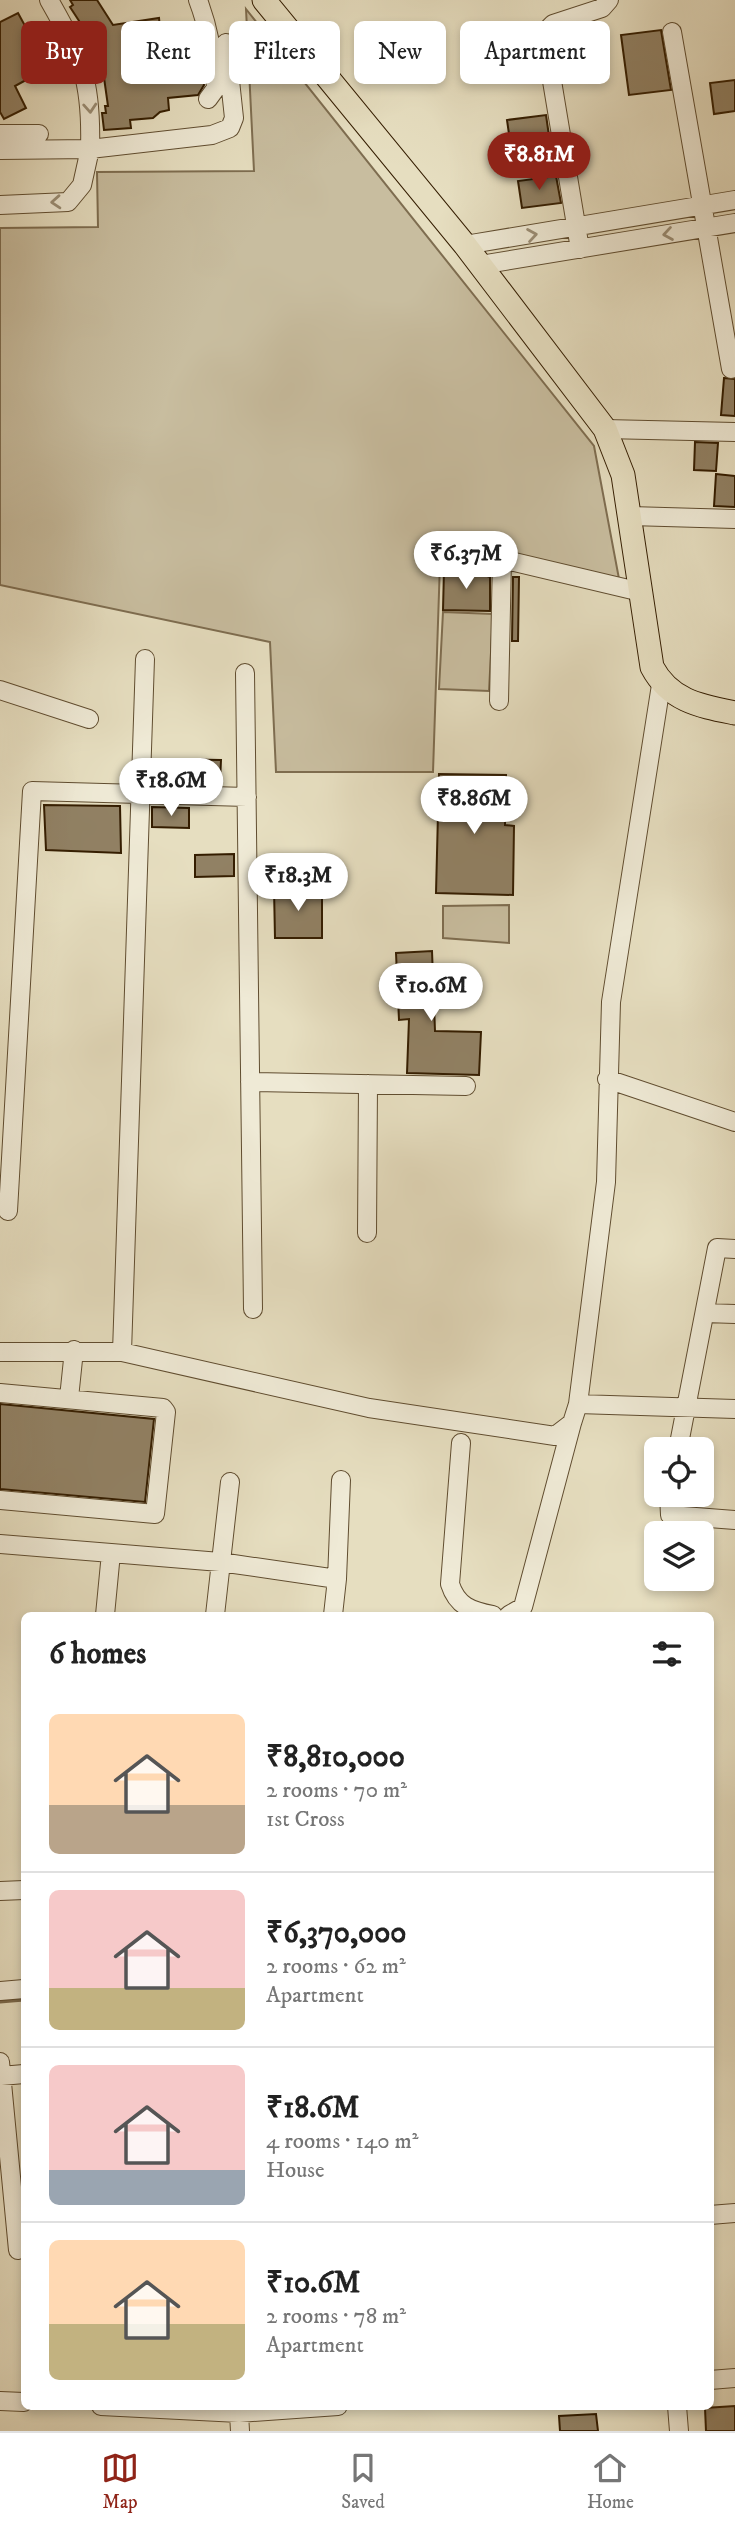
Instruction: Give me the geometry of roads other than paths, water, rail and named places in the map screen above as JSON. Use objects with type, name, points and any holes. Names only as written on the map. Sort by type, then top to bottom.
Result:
[{"type":"main road","points":[[264,0],[465,245],[605,429],[622,475],[652,667],[661,685],[678,698],[735,713]]},
{"type":"street","points":[[0,205],[68,202],[82,186],[89,156],[88,83],[75,46],[49,0]]},
{"type":"street","points":[[198,0],[210,30],[216,78],[216,88],[208,99]]},
{"type":"street","points":[[580,248],[545,39],[552,24],[601,8],[610,0]]},
{"type":"street","points":[[672,32],[731,369]]},
{"type":"street","points":[[0,150],[89,156],[212,135],[230,128],[234,118],[226,43]]},
{"type":"street","points":[[0,134],[39,134]]},
{"type":"street","points":[[465,245],[735,200]]},
{"type":"street","points":[[480,265],[735,223]]},
{"type":"street","points":[[605,429],[735,432]]},
{"type":"street","points":[[630,516],[735,519]]},
{"type":"street","points":[[499,701],[502,559],[641,592]]},
{"type":"street","points":[[122,1352],[145,659]]},
{"type":"street","points":[[245,673],[253,1309]]},
{"type":"street","points":[[514,1612],[523,1607],[578,1404],[606,1182],[610,1013],[661,685]]},
{"type":"street","points":[[0,690],[89,719]]},
{"type":"street","points":[[8,1211],[32,791],[247,797]]},
{"type":"street","points":[[607,1079],[735,1122]]},
{"type":"street","points":[[250,1082],[466,1086]]},
{"type":"street","points":[[367,1233],[368,1084]]},
{"type":"street","points":[[679,1437],[717,1248],[735,1249]]},
{"type":"street","points":[[705,1313],[735,1314]]},
{"type":"street","points":[[69,1398],[74,1350]]},
{"type":"street","points":[[0,1352],[122,1352],[369,1408],[555,1436],[572,1423]]},
{"type":"street","points":[[0,1393],[165,1410],[157,1513],[0,1500]]},
{"type":"street","points":[[578,1404],[735,1409]]},
{"type":"street","points":[[461,1443],[450,1584],[454,1597],[471,1611],[476,1612]]},
{"type":"street","points":[[332,1612],[337,1579],[341,1480]]},
{"type":"street","points":[[215,1612],[230,1482]]},
{"type":"street","points":[[670,1507],[670,1515],[735,1520]]},
{"type":"street","points":[[0,1544],[220,1562],[337,1579]]},
{"type":"street","points":[[105,1612],[111,1553]]},
{"type":"street","points":[[0,1891],[21,1890]]},
{"type":"street","points":[[0,1991],[21,1989]]},
{"type":"street","points":[[14,2250],[17,2159],[1,2069],[21,2073]]},
{"type":"street","points":[[714,2215],[735,2213]]},
{"type":"street","points":[[714,2380],[735,2378]]},
{"type":"street","points":[[0,2401],[21,2402]]},
{"type":"street","points":[[135,2410],[239,2422],[313,2410]]},
{"type":"street","points":[[677,2410],[680,2431]]},
{"type":"waterway","points":[[0,2001],[21,1999]]}]
